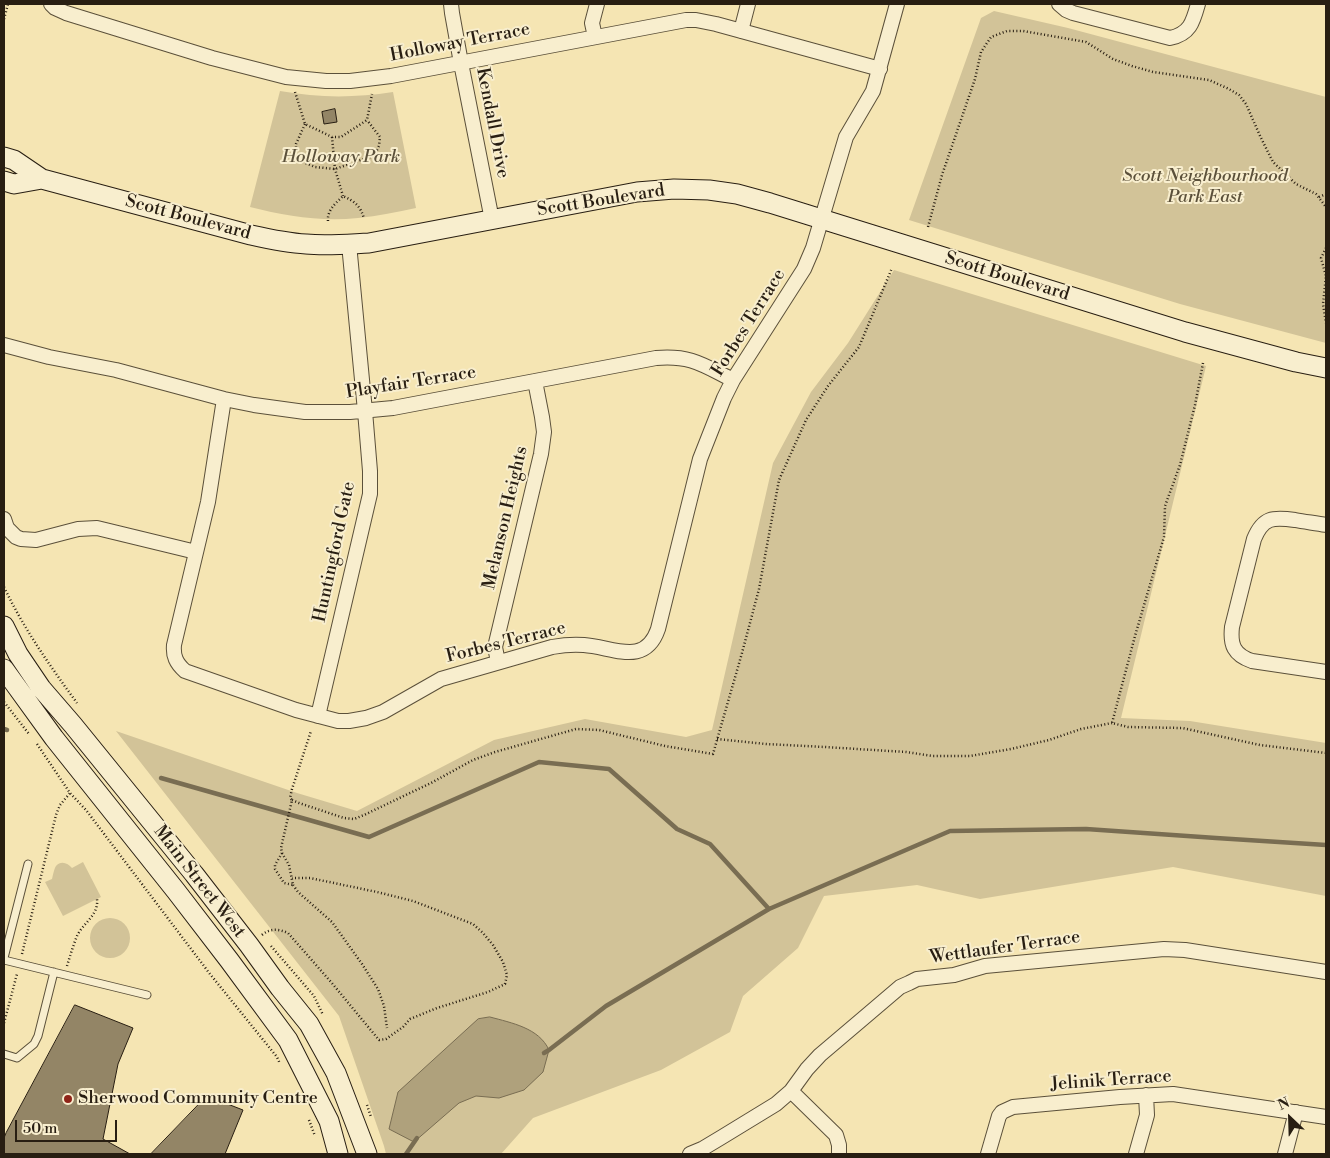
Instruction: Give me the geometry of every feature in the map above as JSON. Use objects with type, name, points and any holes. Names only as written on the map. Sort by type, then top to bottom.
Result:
[{"type":"street","name":"Holloway Terrace","points":[[51,4],[55,8],[66,12],[212,58],[286,77],[326,81],[350,81],[391,76],[686,20],[706,22],[880,69]]},
{"type":"street","name":"Kendall Drive","points":[[451,4],[492,220]]},
{"type":"street","points":[[595,37],[592,23],[597,4]]},
{"type":"street","points":[[741,31],[748,4]]},
{"type":"street","name":"Forbes Terrace","points":[[224,399],[208,502],[174,645],[173,652],[177,663],[185,671],[296,710],[338,721],[349,721],[383,712],[441,679],[552,647],[583,644],[630,653],[642,650],[652,642],[658,629],[700,459],[724,398],[747,356],[800,277],[813,248],[846,137],[873,91],[897,4]]},
{"type":"street","points":[[1059,4],[1073,13],[1170,38],[1183,33],[1192,25],[1198,4]]},
{"type":"street","name":"Scott Boulevard","points":[[4,157],[14,160],[42,179],[274,240],[306,244],[369,243],[636,192],[674,189],[709,190],[737,194],[1185,332],[1326,368]]},
{"type":"street","name":"Scott Boulevard","points":[[4,181],[14,184],[42,179]]},
{"type":"street","name":"Huntingford Gate","points":[[318,716],[370,494],[370,470],[349,244]]},
{"type":"street","name":"Playfair Terrace","points":[[4,345],[50,357],[116,370],[224,399],[305,412],[365,411],[393,408],[535,380],[668,357],[693,360],[734,380]]},
{"type":"street","name":"Melanson Heights","points":[[498,662],[495,647],[543,440],[544,432],[535,380]]},
{"type":"street","points":[[1326,525],[1277,518],[1263,524],[1254,539],[1231,634],[1234,648],[1244,659],[1326,672]]},
{"type":"street","points":[[4,519],[7,528],[21,540],[36,540],[78,529],[97,528],[196,552]]},
{"type":"street","name":"Main Street West","points":[[4,626],[18,654],[41,688],[73,725],[249,945],[309,1024],[336,1073],[367,1154]]},
{"type":"street","name":"Main Street West","points":[[4,669],[54,738],[176,891],[288,1040],[329,1121],[338,1154]]},
{"type":"street","name":"Wettlaufer Terrace","points":[[690,1154],[702,1149],[776,1104],[791,1091],[820,1055],[900,987],[917,979],[954,974],[985,966],[1164,949],[1185,950],[1326,972]]},
{"type":"street","points":[[791,1091],[836,1136],[840,1144],[839,1154]]},
{"type":"street","name":"Jelinik Terrace","points":[[988,1154],[999,1116],[1002,1112],[1013,1107],[1173,1094],[1326,1117]]},
{"type":"street","points":[[1136,1154],[1146,1115],[1146,1095]]},
{"type":"street","points":[[1285,1154],[1296,1112]]},
{"type":"lane","points":[[28,864],[4,959],[147,995]]},
{"type":"lane","points":[[4,1054],[17,1058],[34,1044],[38,1036],[54,972]]},
{"type":"path","points":[[4,19],[8,4]]},
{"type":"path","points":[[928,227],[942,174],[974,79],[981,52],[990,37],[1007,31],[1023,31],[1086,42],[1113,58],[1132,66],[1153,72],[1210,80],[1229,88],[1239,95],[1246,104],[1273,162],[1296,184],[1316,194],[1326,208]]},
{"type":"path","points":[[295,92],[305,124],[296,144],[296,154],[303,162],[315,167],[335,169],[370,157],[379,146],[380,137],[368,120],[372,94]]},
{"type":"path","points":[[305,124],[332,137],[341,137],[368,120]]},
{"type":"path","points":[[332,137],[335,169],[343,196],[359,206],[364,219]]},
{"type":"path","points":[[1319,197],[1326,194]]},
{"type":"path","points":[[328,221],[327,216],[333,205],[343,196]]},
{"type":"path","points":[[1326,248],[1321,258],[1326,276],[1323,304],[1326,323]]},
{"type":"path","points":[[292,800],[344,818],[354,819],[364,816],[431,783],[473,760],[576,729],[600,730],[665,746],[713,754],[759,589],[780,480],[806,420],[828,386],[859,347],[892,268]]},
{"type":"path","points":[[1112,723],[1134,636],[1164,537],[1165,506],[1180,465],[1203,363]]},
{"type":"path","points":[[4,702],[32,737],[70,793],[86,810],[210,974],[281,1064]]},
{"type":"path","points":[[717,739],[766,744],[906,752],[933,756],[970,756],[1011,749],[1049,740],[1081,729],[1112,723],[1128,727],[1182,728],[1260,745],[1326,754]]},
{"type":"path","points":[[312,731],[292,789],[291,806],[281,848],[282,853],[289,865],[293,885],[298,892],[332,922],[378,989],[384,1006],[387,1028]]},
{"type":"path","points":[[4,1023],[56,815],[60,805],[70,793]]},
{"type":"path","points":[[282,853],[275,864],[275,869],[284,883],[293,885]]},
{"type":"path","points":[[249,945],[266,932],[278,929],[288,933],[379,1040],[386,1039],[403,1027],[410,1019],[437,1008],[488,992],[505,984],[507,975],[503,962],[493,945],[473,924],[413,901],[310,878],[292,878]]},
{"type":"path","points":[[65,975],[78,934],[95,912],[97,898]]},
{"type":"path","points":[[306,1113],[315,1137]]},
{"type":"green space","name":"Scott Neighbourhood Park East","points":[[994,11],[1068,28],[1326,97],[1326,343],[1180,304],[909,220],[981,18]]},
{"type":"green space","name":"Holloway Park","points":[[280,91],[336,96],[393,92],[416,208],[365,217],[317,219],[250,207]]},
{"type":"green space","points":[[894,270],[1206,366],[1121,718],[1190,721],[1326,743],[1326,896],[1173,867],[980,899],[917,885],[824,896],[798,948],[743,996],[730,1032],[661,1070],[533,1118],[501,1154],[386,1154],[339,1016],[116,731],[297,793],[357,811],[494,740],[585,719],[686,737],[712,730],[773,463],[811,392],[848,343]]},
{"type":"green space","points":[[83,862],[101,897],[63,916],[45,882],[52,879],[58,864],[64,863],[72,868]]},
{"type":"green space","points":[[114,918],[121,921],[127,927],[130,938],[129,946],[121,955],[114,958],[106,958],[99,955],[91,946],[90,934],[93,927],[102,919]]},
{"type":"shaded area","points":[[490,1017],[532,1031],[539,1036],[549,1050],[543,1072],[524,1090],[499,1098],[476,1096],[459,1103],[414,1142],[389,1129],[398,1092],[478,1019]]},
{"type":"building","points":[[335,109],[337,122],[324,124],[322,112]]},
{"type":"building","name":"Sherwood Community Centre","points":[[75,1005],[133,1028],[118,1064],[103,1139],[130,1154],[4,1154],[4,1138],[6,1133]]},
{"type":"building","name":"Sherwood Community Centre","points":[[207,1096],[243,1110],[225,1154],[151,1154]]},
{"type":"waterway","points":[[161,778],[369,837],[539,762],[609,769],[677,829],[710,844],[769,909]]},
{"type":"waterway","points":[[544,1053],[606,1006],[769,909],[950,831],[1086,829],[1326,845]]},
{"type":"waterway","points":[[406,1154],[417,1138]]},
{"type":"place","name":"Sherwood Community Centre","points":[[68,1099]]}]
